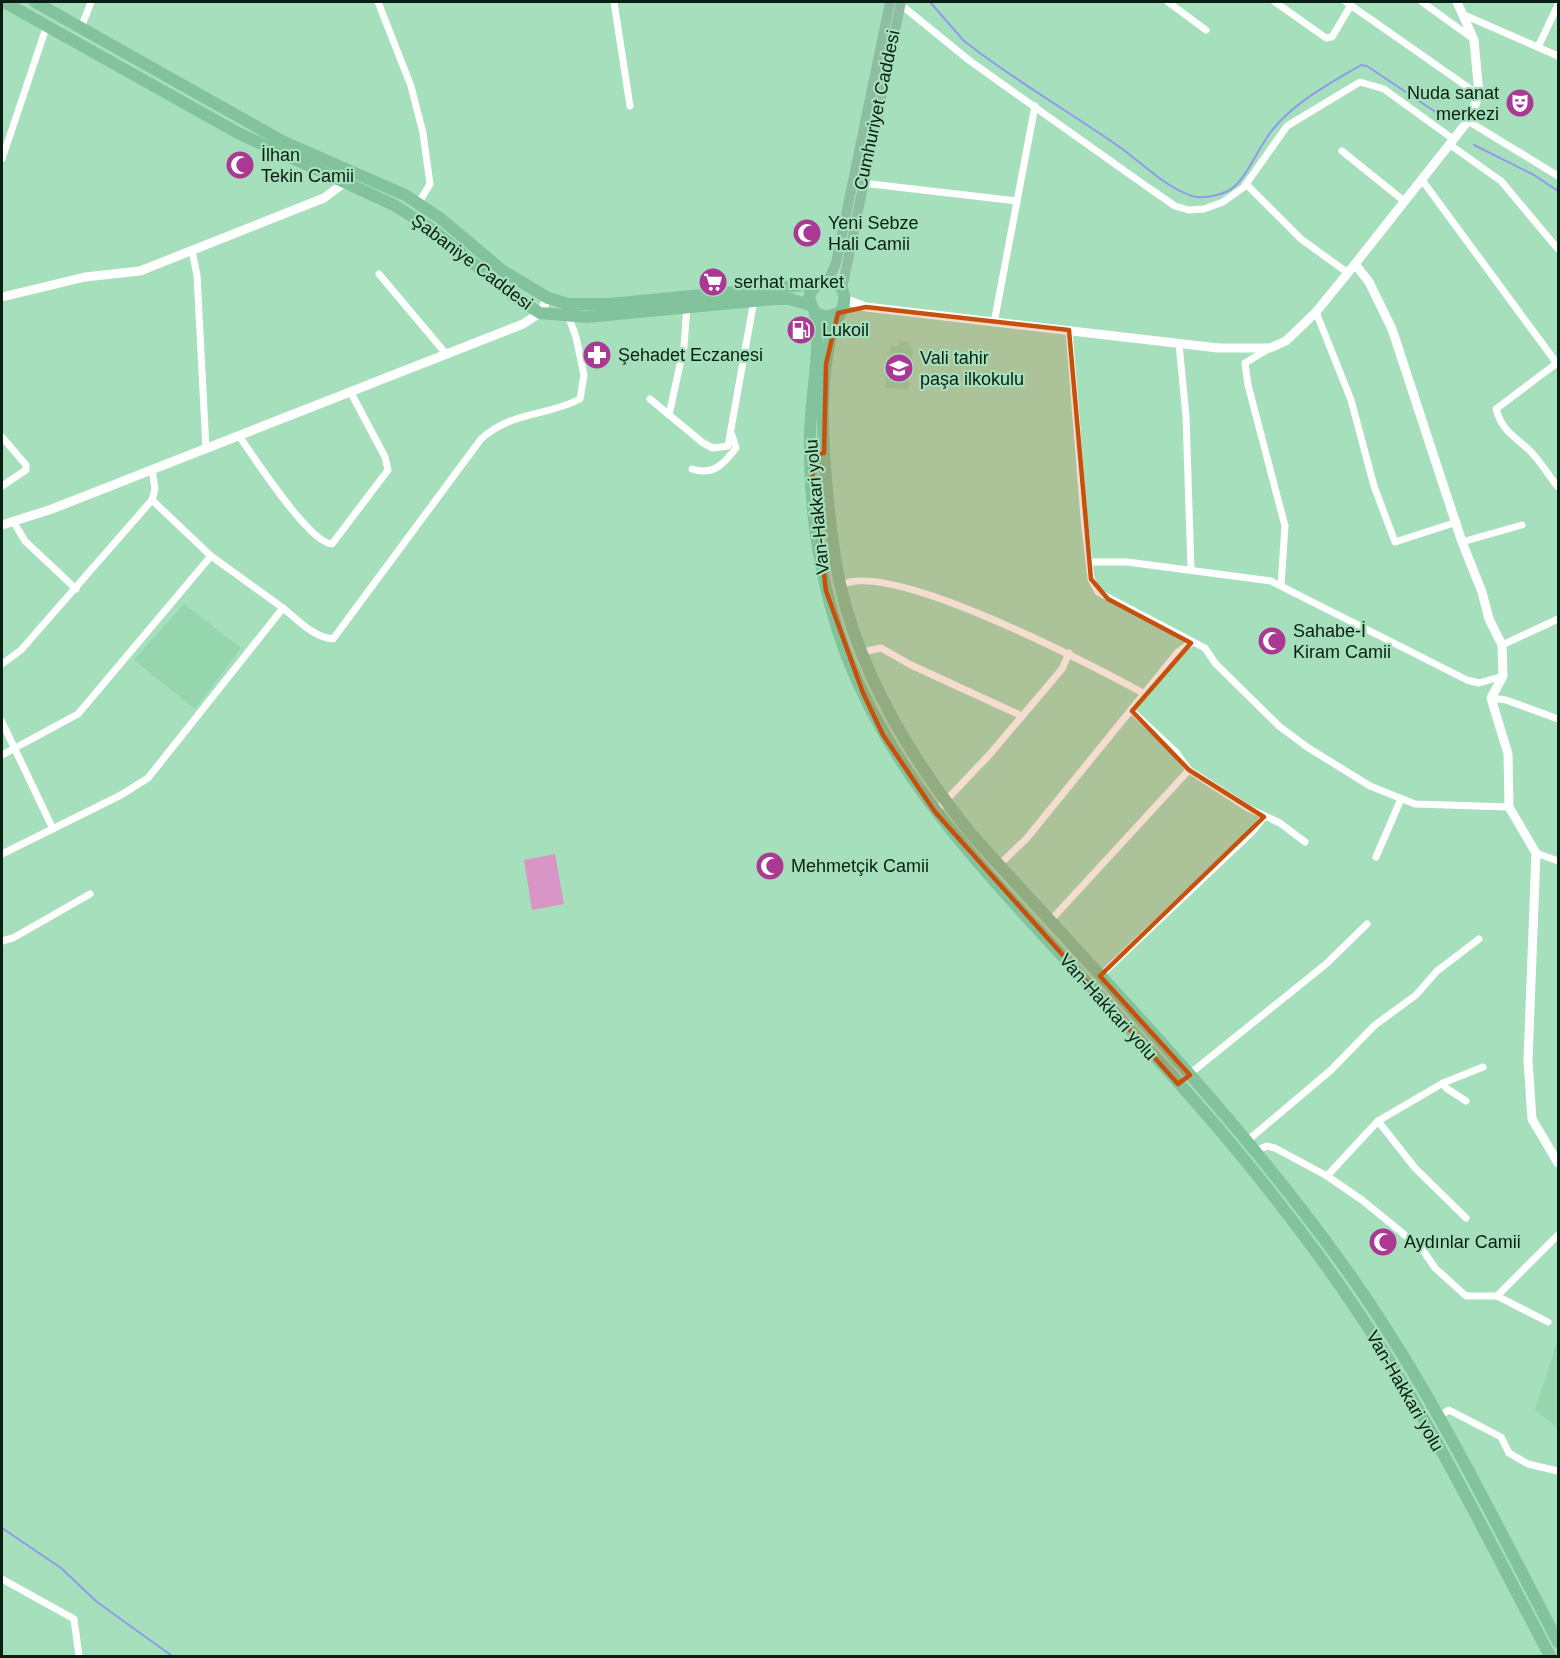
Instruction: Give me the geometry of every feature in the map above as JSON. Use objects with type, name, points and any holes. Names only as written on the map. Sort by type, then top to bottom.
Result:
[{"type":"highway","name":"Şabaniye Caddesi","points":[[5,2],[238,134],[394,205],[433,230],[513,296],[540,313],[790,299],[813,309]]},
{"type":"highway","points":[[35,2],[282,141],[394,189],[440,218],[503,271],[568,310],[822,283],[843,294],[826,364],[823,397],[824,453],[832,534],[841,585],[862,651],[898,725],[944,801],[1251,1146],[1358,1286],[1438,1417],[1558,1642]]},
{"type":"highway","points":[[822,283],[809,294],[813,309],[827,317],[838,313]]},
{"type":"highway","name":"Van-Hakkari yolu","points":[[813,309],[818,329],[811,394],[810,455],[816,536],[826,591],[847,656],[883,735],[934,812],[1178,1084],[1289,1217],[1370,1330],[1426,1425],[1550,1656]]},
{"type":"highway","points":[[810,455],[824,453]]},
{"type":"highway","points":[[883,735],[898,725]]},
{"type":"main road","name":"Cumhuriyet Caddesi","points":[[843,294],[861,183],[897,2]]},
{"type":"main road","name":"Cumhuriyet Caddesi","points":[[822,283],[836,263],[897,2]]},
{"type":"street","points":[[81,28],[91,2]]},
{"type":"street","points":[[378,2],[411,86],[423,133],[430,184],[418,204]]},
{"type":"street","points":[[614,2],[630,106]]},
{"type":"street","points":[[897,2],[970,61],[1175,206],[1189,210],[1204,209],[1223,202],[1246,184],[1287,126],[1360,82],[1384,88],[1501,181],[1558,249]]},
{"type":"street","points":[[1168,2],[1206,30]]},
{"type":"street","points":[[1275,2],[1326,38],[1332,37],[1348,3],[1479,95]]},
{"type":"street","points":[[1422,2],[1474,40]]},
{"type":"street","points":[[1281,585],[1285,526],[1248,385],[1245,363],[1286,341],[1316,312],[1468,121],[1479,95],[1474,40],[1457,2]]},
{"type":"street","points":[[1538,47],[1558,5]]},
{"type":"street","points":[[1462,14],[1558,56]]},
{"type":"street","points":[[2,159],[47,25]]},
{"type":"street","points":[[994,323],[1035,106]]},
{"type":"street","points":[[1468,121],[1558,176]]},
{"type":"street","points":[[1342,151],[1404,201]]},
{"type":"street","points":[[1422,180],[1558,364],[1496,408],[1500,423],[1506,431],[1528,449],[1558,487]]},
{"type":"street","points":[[2,297],[85,277],[140,271],[324,198],[344,183]]},
{"type":"street","points":[[861,183],[1017,201]]},
{"type":"street","points":[[1246,184],[1301,239],[1348,273]]},
{"type":"street","points":[[192,250],[197,275],[206,449]]},
{"type":"street","points":[[1355,264],[1370,282],[1392,328],[1462,542],[1482,592],[1489,619],[1502,645],[1503,676],[1491,698],[1508,754],[1509,807],[1536,853],[1528,1060],[1532,1119],[1558,1163]]},
{"type":"street","points":[[379,274],[447,355]]},
{"type":"street","points":[[843,294],[866,307]]},
{"type":"street","points":[[2,525],[52,509],[523,324],[540,313],[548,298]]},
{"type":"street","points":[[650,399],[684,429],[713,448],[728,446],[732,435],[754,300]]},
{"type":"street","points":[[669,416],[684,346],[687,306]]},
{"type":"street","points":[[838,313],[866,307],[1218,348],[1270,348]]},
{"type":"street","points":[[152,500],[212,556],[309,629],[323,638],[333,639],[481,439],[495,426],[508,420],[561,409],[580,399],[584,375],[568,310]]},
{"type":"street","points":[[1316,312],[1351,400],[1374,486],[1395,542],[1457,522]]},
{"type":"street","points":[[1069,330],[1073,401],[1091,579],[1098,592],[1191,643],[1205,648],[1215,663],[1279,726],[1307,747],[1370,786],[1414,804],[1509,807]]},
{"type":"street","points":[[1179,344],[1186,416],[1191,569]]},
{"type":"street","points":[[239,436],[276,490],[326,544],[332,544],[388,470],[385,457],[350,391]]},
{"type":"street","points":[[692,469],[703,473],[714,471],[736,448],[732,435]]},
{"type":"street","points":[[2,437],[26,465],[26,470],[2,486]]},
{"type":"street","points":[[2,664],[21,650],[152,500],[155,489],[152,469]]},
{"type":"street","points":[[13,521],[25,541],[76,589]]},
{"type":"street","points":[[1462,542],[1522,525]]},
{"type":"street","points":[[2,755],[78,714],[212,556]]},
{"type":"street","points":[[1090,562],[1127,562],[1191,569],[1240,575],[1281,585],[1467,680],[1479,683],[1503,676]]},
{"type":"street","points":[[841,585],[850,580],[874,580],[910,588],[1069,653],[1145,694]]},
{"type":"street","points":[[2,854],[148,778],[283,608]]},
{"type":"street","points":[[1502,645],[1558,619]]},
{"type":"street","points":[[999,865],[1027,838],[1178,652],[1191,643]]},
{"type":"street","points":[[862,651],[881,648],[911,665],[1022,716]]},
{"type":"street","points":[[934,812],[1062,669],[1069,653]]},
{"type":"street","points":[[1491,698],[1506,700],[1558,719]]},
{"type":"street","points":[[1132,711],[1176,752],[1189,770],[1264,817],[1280,823],[1305,842]]},
{"type":"street","points":[[2,722],[53,829]]},
{"type":"street","points":[[1050,921],[1189,770]]},
{"type":"street","points":[[1376,857],[1401,799]]},
{"type":"street","points":[[1100,976],[1252,832],[1264,817]]},
{"type":"street","points":[[1536,853],[1558,861]]},
{"type":"street","points":[[2,941],[13,938],[90,894]]},
{"type":"street","points":[[1178,1084],[1326,964],[1367,924]]},
{"type":"street","points":[[1251,1146],[1376,1025],[1416,995],[1437,971],[1479,939]]},
{"type":"street","points":[[1327,1176],[1378,1121],[1443,1083],[1483,1067]]},
{"type":"street","points":[[1443,1083],[1446,1088],[1466,1101]]},
{"type":"street","points":[[1378,1121],[1415,1168],[1466,1218]]},
{"type":"street","points":[[1251,1146],[1275,1148],[1327,1176],[1422,1249],[1436,1268],[1466,1296],[1497,1296],[1548,1322]]},
{"type":"street","points":[[1497,1296],[1558,1234]]},
{"type":"street","points":[[1438,1417],[1449,1410],[1473,1420],[1501,1437],[1509,1453],[1541,1469],[1558,1471]]},
{"type":"street","points":[[2,1580],[74,1619],[79,1656]]},
{"type":"highlighted area","points":[[866,307],[1069,330],[1091,579],[1108,599],[1191,643],[1132,711],[1189,770],[1264,817],[1100,976],[1190,1075],[1178,1084],[935,812],[883,735],[863,693],[826,591],[810,455],[824,453],[826,364],[838,313]]},
{"type":"shaded area","name":"Vali tahir paşa ilkokulu","points":[[899,341],[910,342],[909,347],[913,348],[908,390],[885,388],[890,345],[899,346]]},
{"type":"shaded area","points":[[184,604],[241,648],[195,709],[134,660]]},
{"type":"shaded area","points":[[555,854],[564,904],[532,910],[524,860]]},
{"type":"shaded area","points":[[1558,1340],[1558,1428],[1535,1410]]},
{"type":"waterway","points":[[930,2],[964,41],[980,53],[1121,148],[1163,181],[1192,196],[1215,196],[1235,186],[1282,119],[1314,93],[1361,65],[1367,66],[1446,119]]},
{"type":"waterway","points":[[1474,145],[1534,175],[1558,191]]},
{"type":"waterway","points":[[2,1528],[61,1568],[97,1602],[172,1656]]},
{"type":"place","name":"Nuda sanat merkezi","points":[[1520,103]]},
{"type":"place","name":"İlhan Tekin Camii","points":[[240,165]]},
{"type":"place","name":"Yeni Sebze Hali Camii","points":[[807,233]]},
{"type":"place","name":"serhat market","points":[[713,282]]},
{"type":"place","name":"Lukoil","points":[[801,330]]},
{"type":"place","name":"Şehadet Eczanesi","points":[[597,355]]},
{"type":"place","name":"Vali tahir paşa ilkokulu","points":[[899,368]]},
{"type":"place","name":"Sahabe-İ Kiram Camii","points":[[1272,641]]},
{"type":"place","name":"Mehmetçik Camii","points":[[770,866]]},
{"type":"place","name":"Aydınlar Camii","points":[[1383,1242]]}]
